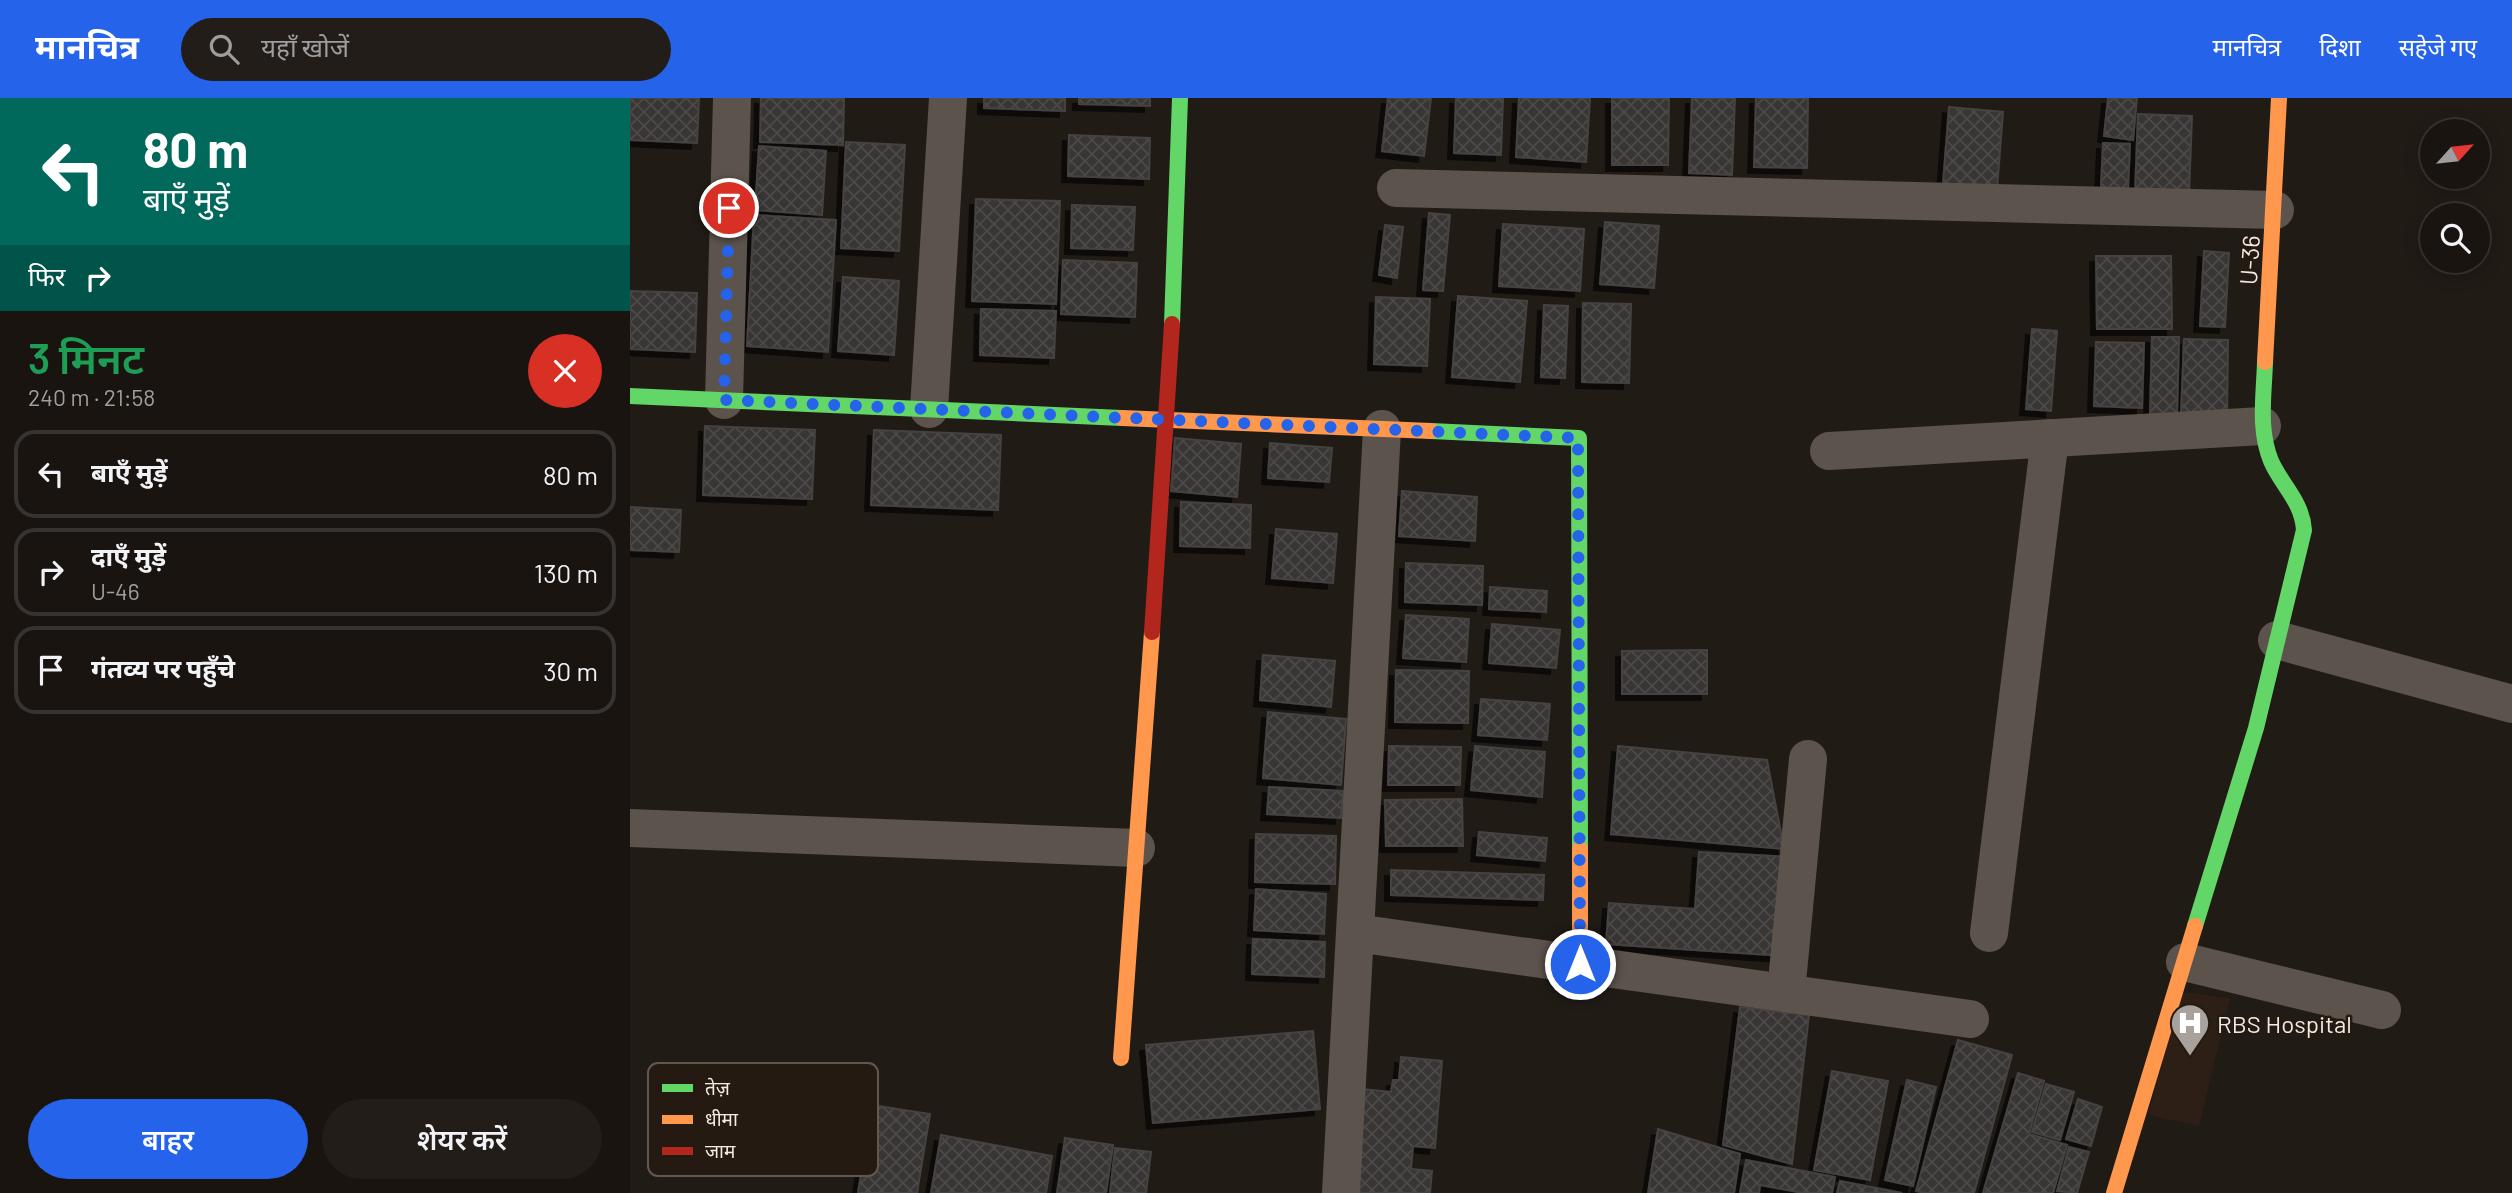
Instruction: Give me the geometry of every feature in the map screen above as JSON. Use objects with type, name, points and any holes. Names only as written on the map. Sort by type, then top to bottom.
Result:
[{"type":"street","points":[[724,400],[733,98]]},
{"type":"street","points":[[929,409],[948,98]]},
{"type":"street","points":[[1121,1058],[1168,420],[1180,98]]},
{"type":"street","name":"U-36","points":[[2114,1193],[2256,728],[2304,530],[2304,513],[2297,496],[2280,478],[2267,453],[2262,426],[2275,210],[2278,98]]},
{"type":"street","points":[[1396,188],[2275,210]]},
{"type":"street","points":[[630,396],[1578,438],[1580,964]]},
{"type":"street","points":[[1829,451],[2262,426]]},
{"type":"street","points":[[1341,1193],[1382,429]]},
{"type":"street","points":[[1989,933],[2050,438]]},
{"type":"street","points":[[2277,640],[2512,704]]},
{"type":"street","points":[[1786,993],[1808,759]]},
{"type":"street","points":[[630,828],[1136,848]]},
{"type":"street","points":[[1356,933],[1970,1018]]},
{"type":"street","points":[[2185,962],[2382,1010]]},
{"type":"shaded area","name":"RBS Hospital","points":[[2182,992],[2230,998],[2199,1126],[2148,1115]]},
{"type":"building","points":[[630,98],[699,98],[697,143],[630,140]]},
{"type":"building","points":[[761,98],[844,99],[843,145],[760,142]]},
{"type":"building","points":[[984,98],[1065,98],[1065,111],[984,108]]},
{"type":"building","points":[[1079,98],[1150,98],[1150,106],[1079,104]]},
{"type":"building","points":[[1388,98],[1431,98],[1424,156],[1382,151]]},
{"type":"building","points":[[1456,98],[1503,98],[1501,155],[1454,153]]},
{"type":"building","points":[[1519,98],[1590,98],[1586,162],[1516,157]]},
{"type":"building","points":[[1612,98],[1669,98],[1668,165],[1612,165]]},
{"type":"building","points":[[1692,98],[1735,98],[1732,175],[1689,173]]},
{"type":"building","points":[[1756,98],[1808,98],[1807,168],[1754,167]]},
{"type":"building","points":[[2108,98],[2137,98],[2133,140],[2104,136]]},
{"type":"building","points":[[1949,107],[2003,112],[1997,189],[1943,184]]},
{"type":"building","points":[[2138,114],[2192,116],[2189,195],[2135,193]]},
{"type":"building","points":[[1069,135],[1150,138],[1149,179],[1068,176]]},
{"type":"building","points":[[846,142],[905,145],[899,251],[841,248]]},
{"type":"building","points":[[2103,143],[2130,144],[2128,189],[2101,187]]},
{"type":"building","points":[[759,146],[826,151],[822,215],[755,210]]},
{"type":"building","points":[[976,199],[1060,201],[1056,304],[972,301]]},
{"type":"building","points":[[1072,205],[1135,207],[1133,250],[1071,248]]},
{"type":"building","points":[[1429,213],[1450,215],[1443,291],[1423,290]]},
{"type":"building","points":[[754,215],[836,220],[828,352],[747,346]]},
{"type":"building","points":[[1605,222],[1659,226],[1654,288],[1600,284]]},
{"type":"building","points":[[1503,224],[1584,229],[1580,291],[1499,286]]},
{"type":"building","points":[[1385,225],[1403,227],[1397,278],[1379,275]]},
{"type":"building","points":[[2204,251],[2229,253],[2225,327],[2200,326]]},
{"type":"building","points":[[2096,256],[2171,256],[2172,329],[2097,329]]},
{"type":"building","points":[[1063,260],[1137,263],[1135,317],[1061,314]]},
{"type":"building","points":[[843,277],[899,281],[894,355],[838,351]]},
{"type":"building","points":[[630,291],[697,293],[695,352],[630,349]]},
{"type":"building","points":[[1458,296],[1527,301],[1520,382],[1452,377]]},
{"type":"building","points":[[1376,297],[1430,299],[1427,366],[1374,364]]},
{"type":"building","points":[[1583,303],[1631,304],[1629,383],[1582,382]]},
{"type":"building","points":[[1544,305],[1568,306],[1565,378],[1541,377]]},
{"type":"building","points":[[981,309],[1056,311],[1054,358],[980,355]]},
{"type":"building","points":[[2032,329],[2057,331],[2051,411],[2026,409]]},
{"type":"building","points":[[2152,337],[2179,337],[2177,417],[2150,415]]},
{"type":"building","points":[[2184,339],[2228,340],[2227,418],[2181,416]]},
{"type":"building","points":[[2096,342],[2144,343],[2142,408],[2094,406]]},
{"type":"building","points":[[705,426],[815,430],[812,499],[703,495]]},
{"type":"building","points":[[874,430],[1001,435],[998,510],[871,505]]},
{"type":"building","points":[[1175,438],[1241,444],[1237,497],[1171,491]]},
{"type":"building","points":[[1270,443],[1332,448],[1329,482],[1268,478]]},
{"type":"building","points":[[1402,491],[1477,497],[1475,541],[1399,536]]},
{"type":"building","points":[[1181,502],[1251,505],[1250,548],[1180,546]]},
{"type":"building","points":[[630,507],[681,510],[679,552],[630,550]]},
{"type":"building","points":[[1276,529],[1337,534],[1333,583],[1272,578]]},
{"type":"building","points":[[1406,563],[1483,566],[1482,605],[1405,602]]},
{"type":"building","points":[[1490,587],[1547,591],[1546,612],[1489,609]]},
{"type":"building","points":[[1406,615],[1469,619],[1466,662],[1403,658]]},
{"type":"building","points":[[1492,624],[1560,630],[1556,668],[1489,663]]},
{"type":"building","points":[[1707,650],[1707,694],[1622,694],[1622,651]]},
{"type":"building","points":[[1263,655],[1335,661],[1331,707],[1260,700]]},
{"type":"building","points":[[1396,670],[1469,671],[1468,723],[1395,722]]},
{"type":"building","points":[[1481,699],[1550,704],[1547,740],[1478,735]]},
{"type":"building","points":[[1268,712],[1346,719],[1341,785],[1263,778]]},
{"type":"building","points":[[1389,746],[1461,747],[1460,785],[1388,785]]},
{"type":"building","points":[[1475,746],[1545,752],[1542,797],[1471,790]]},
{"type":"building","points":[[1618,746],[1767,760],[1784,849],[1611,834]]},
{"type":"building","points":[[1269,787],[1343,791],[1341,818],[1267,814]]},
{"type":"building","points":[[1462,799],[1463,846],[1386,846],[1385,800]]},
{"type":"building","points":[[1479,832],[1547,838],[1545,861],[1477,855]]},
{"type":"building","points":[[1256,834],[1336,836],[1335,884],[1255,882]]},
{"type":"building","points":[[1699,852],[1790,857],[1784,956],[1606,944],[1609,903],[1695,909]]},
{"type":"building","points":[[1391,870],[1544,875],[1543,900],[1391,895]]},
{"type":"building","points":[[1256,889],[1326,894],[1324,934],[1254,930]]},
{"type":"building","points":[[1253,939],[1325,942],[1324,977],[1252,974]]},
{"type":"building","points":[[1740,1007],[1809,1015],[1792,1164],[1723,1145]]},
{"type":"building","points":[[1313,1031],[1320,1109],[1153,1123],[1146,1045]]},
{"type":"building","points":[[1958,1040],[2012,1055],[1974,1193],[1916,1191]]},
{"type":"building","points":[[1401,1057],[1442,1061],[1435,1148],[1413,1146],[1411,1169],[1432,1171],[1430,1193],[1353,1193],[1363,1089],[1391,1092],[1393,1080],[1399,1080]]},
{"type":"building","points":[[1832,1071],[1888,1081],[1870,1180],[1814,1170]]},
{"type":"building","points":[[2018,1073],[2044,1081],[2029,1134],[2067,1145],[2053,1193],[1983,1193]]},
{"type":"building","points":[[1907,1080],[1936,1087],[1913,1186],[1885,1180]]},
{"type":"building","points":[[2046,1084],[2074,1092],[2060,1140],[2032,1132]]},
{"type":"building","points":[[2078,1099],[2102,1107],[2091,1146],[2066,1139]]},
{"type":"building","points":[[878,1106],[930,1114],[917,1193],[858,1193],[861,1176],[878,1176]]},
{"type":"building","points":[[1658,1129],[1740,1154],[1734,1193],[1648,1193]]},
{"type":"building","points":[[941,1135],[1052,1156],[1046,1193],[931,1193]]},
{"type":"building","points":[[1065,1138],[1113,1145],[1106,1193],[1057,1193]]},
{"type":"building","points":[[2069,1147],[2089,1152],[2077,1193],[2057,1191]]},
{"type":"building","points":[[1115,1148],[1151,1152],[1146,1193],[1110,1193]]},
{"type":"building","points":[[1746,1160],[1835,1177],[1832,1193],[1803,1193],[1760,1185],[1759,1193],[1740,1193]]},
{"type":"building","points":[[1840,1181],[1902,1193],[1837,1193]]},
{"type":"traffic: fast","points":[[1172,324],[1180,98]]},
{"type":"traffic: fast","points":[[2195,926],[2256,728],[2304,530],[2300,510],[2275,470],[2264,437],[2265,362]]},
{"type":"traffic: fast","points":[[630,396],[1122,418]]},
{"type":"traffic: fast","points":[[1431,431],[1579,438],[1580,849]]},
{"type":"traffic: slow","points":[[2265,362],[2279,98]]},
{"type":"traffic: slow","points":[[1122,418],[1431,431]]},
{"type":"traffic: slow","points":[[1121,1058],[1152,632]]},
{"type":"traffic: slow","points":[[1580,849],[1580,964]]},
{"type":"traffic: slow","points":[[2114,1193],[2195,926]]},
{"type":"traffic: jam","points":[[1152,632],[1172,324]]},
{"type":"place","name":"RBS Hospital","points":[[2190,1057]]},
{"type":"route","points":[[729,208],[724,400],[1578,438],[1580,964]]}]
